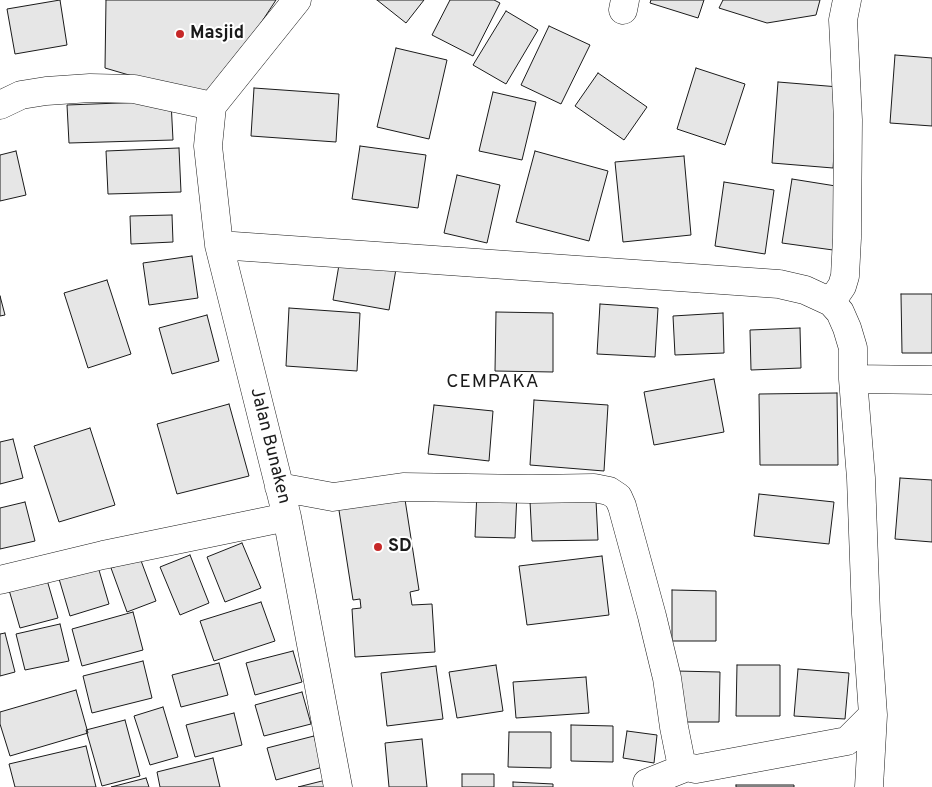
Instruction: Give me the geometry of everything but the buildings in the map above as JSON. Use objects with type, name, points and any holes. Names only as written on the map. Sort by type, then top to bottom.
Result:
[{"type":"street","points":[[0,105],[21,95],[90,88],[134,89],[212,106],[297,0]]},
{"type":"street","points":[[831,302],[842,286],[846,276],[848,238],[848,120],[843,20],[847,0]]},
{"type":"street","name":"Jalan Bunaken","points":[[212,106],[208,146],[219,244],[287,517],[338,787]]},
{"type":"street","points":[[219,244],[779,284],[805,290],[831,302],[840,312],[853,348],[853,379],[861,478],[866,614],[873,715],[869,787]]},
{"type":"street","points":[[853,379],[932,380]]},
{"type":"street","points":[[279,487],[333,497],[403,487],[594,488],[609,491],[618,497],[652,616],[667,678],[681,762],[687,767],[696,769],[847,741],[873,715]]},
{"type":"street","points":[[0,580],[103,555],[287,517]]},
{"type":"street","points":[[647,783],[687,767]]},
{"type":"place","name":"Masjid","points":[[180,34]]},
{"type":"place","name":"SD","points":[[378,547]]},
{"type":"district","name":"CEMPAKA","points":[[493,383]]}]
